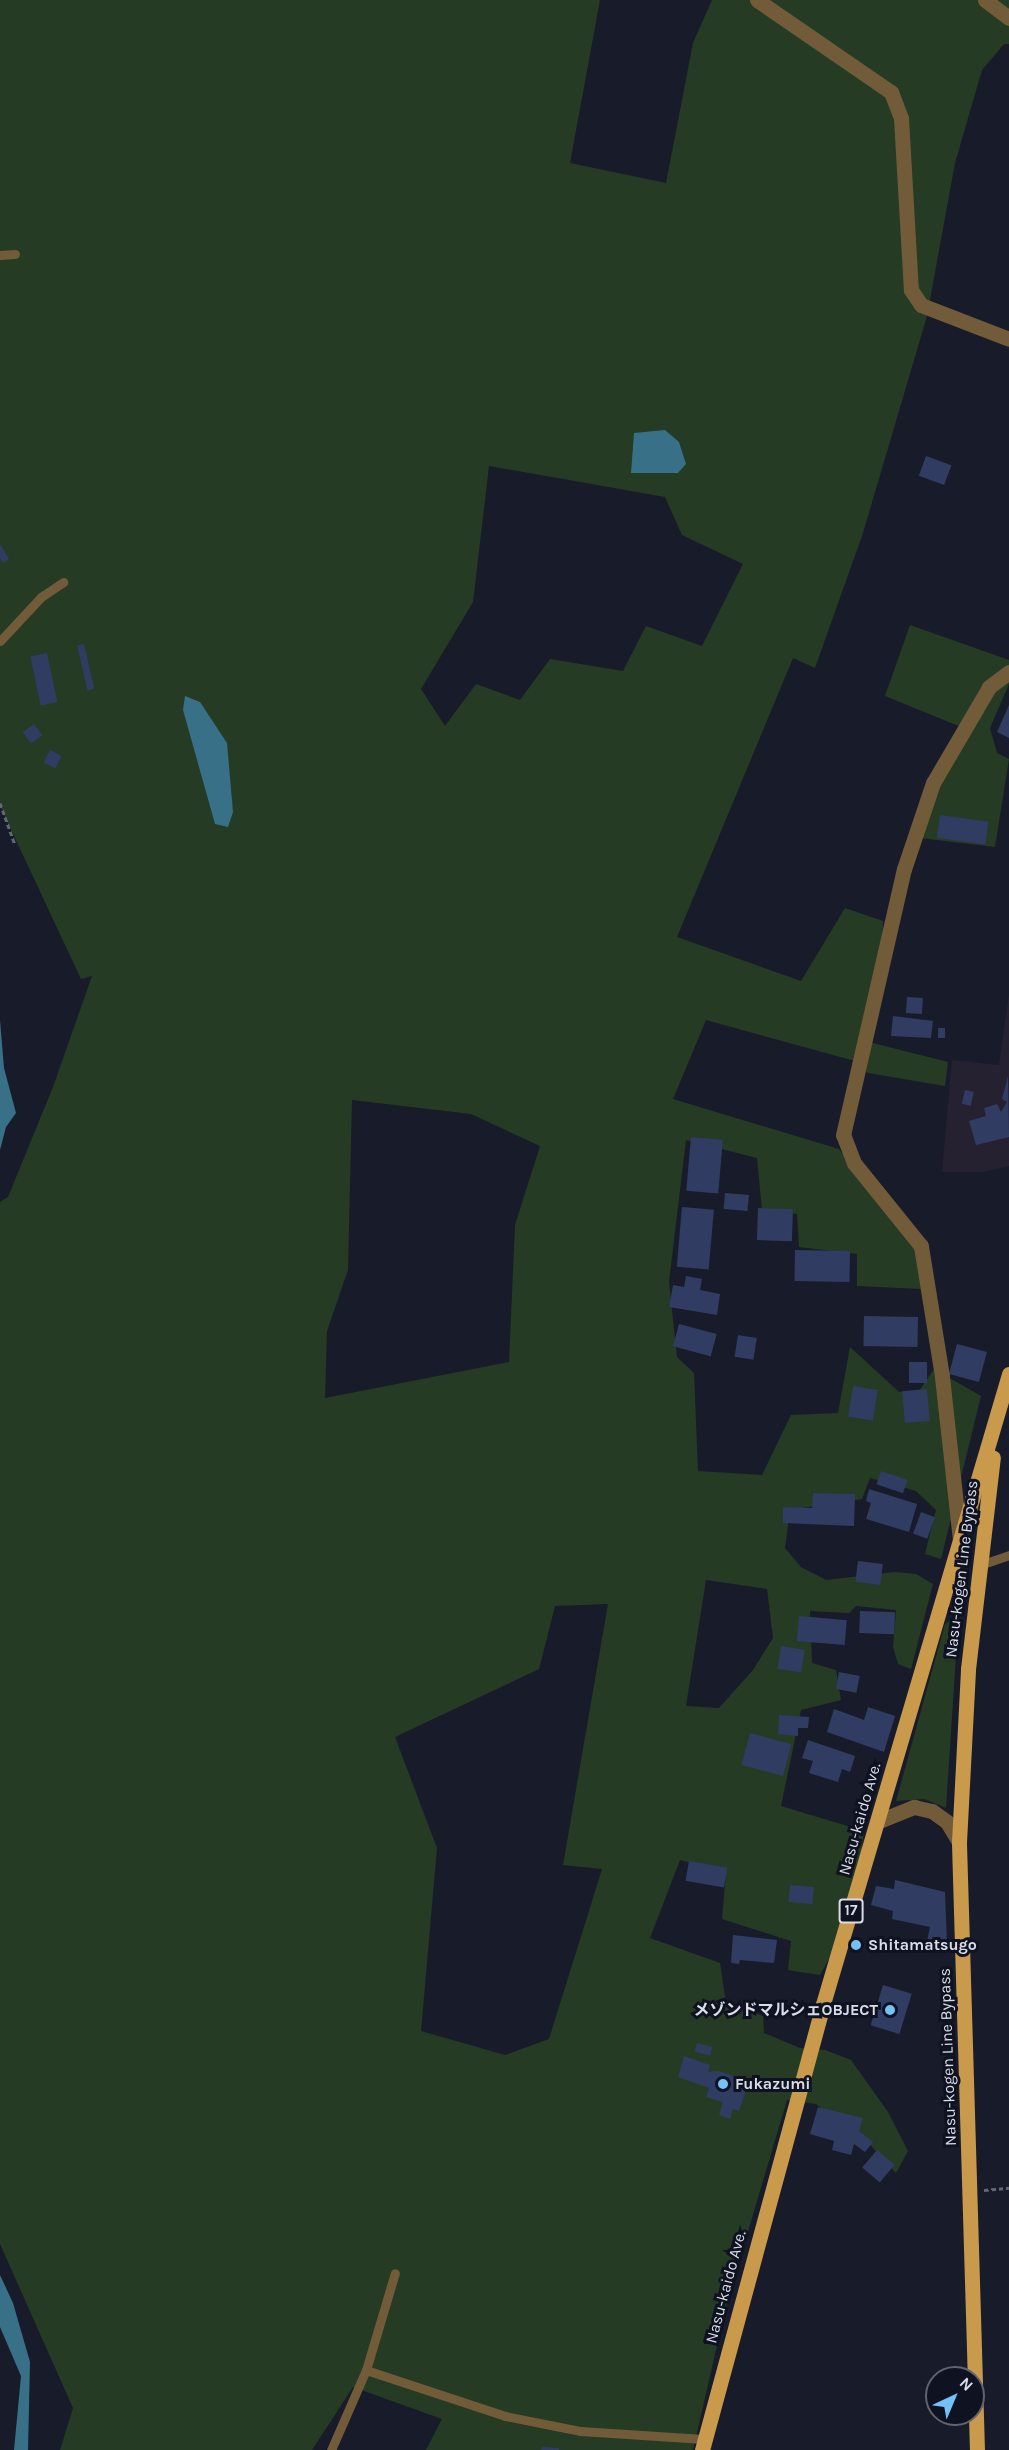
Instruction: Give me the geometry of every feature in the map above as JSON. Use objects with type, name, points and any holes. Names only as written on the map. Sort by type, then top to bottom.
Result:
[{"type":"main road","name":"Nasu-kaido Ave.","points":[[703,2444],[823,2004],[879,1821],[1009,1374]]},
{"type":"main road","name":"Nasu-kogen Line Bypass","points":[[977,2450],[959,1842],[968,1669],[999,1412]]},
{"type":"street","points":[[757,0],[891,92],[901,118],[911,290],[921,305],[1009,339]]},
{"type":"street","points":[[985,0],[1009,18]]},
{"type":"street","points":[[960,1542],[942,1376],[921,1246],[854,1163],[843,1135],[904,869],[933,783],[989,687],[1009,672]]},
{"type":"street","points":[[879,1821],[914,1807],[932,1811],[947,1822],[959,1842]]},
{"type":"lane","points":[[0,255],[15,254]]},
{"type":"lane","points":[[0,641],[41,597],[63,582]]},
{"type":"lane","points":[[980,1565],[1009,1555]]},
{"type":"lane","points":[[331,2450],[366,2370],[395,2273]]},
{"type":"lane","points":[[366,2370],[505,2416],[580,2431],[703,2444]]},
{"type":"path","points":[[0,803],[15,845]]},
{"type":"path","points":[[970,2192],[1009,2188]]},
{"type":"shaded area","points":[[1009,994],[1009,1166],[982,1172],[942,1172],[952,1060],[999,1065]]},
{"type":"green space","points":[[0,0],[600,0],[570,163],[666,183],[693,43],[712,0],[1009,0],[1009,44],[1004,44],[982,70],[955,163],[927,316],[863,533],[815,668],[793,658],[677,937],[801,981],[845,908],[883,921],[882,951],[861,1040],[948,1062],[945,1086],[868,1073],[855,1061],[706,1020],[673,1099],[839,1149],[915,1249],[921,1289],[857,1286],[857,1254],[799,1247],[797,1214],[762,1210],[757,1158],[686,1140],[669,1282],[677,1357],[694,1373],[698,1471],[762,1475],[791,1415],[838,1413],[850,1347],[899,1392],[919,1391],[934,1369],[981,1396],[941,1559],[925,1554],[936,1510],[916,1491],[870,1478],[862,1499],[790,1510],[785,1548],[801,1567],[826,1580],[894,1572],[916,1574],[933,1584],[911,1669],[898,1664],[893,1647],[896,1610],[856,1606],[849,1613],[810,1611],[812,1663],[836,1670],[841,1700],[801,1710],[781,1806],[864,1831],[859,1870],[834,1950],[820,1975],[788,1970],[791,1941],[722,1919],[726,1872],[680,1860],[650,1938],[720,1963],[726,2003],[763,2016],[764,2033],[800,2048],[825,2050],[851,2060],[888,2112],[908,2151],[896,2173],[863,2137],[816,2104],[787,2100],[727,2302],[693,2450],[426,2450],[442,2419],[353,2387],[312,2450],[60,2450],[73,2408],[0,2244],[0,1202],[8,1197],[53,1087],[92,976],[81,979],[0,806]],"holes":[[[489,466],[665,497],[682,535],[743,564],[702,646],[646,626],[623,671],[550,659],[520,700],[476,684],[445,726],[421,689],[473,602]],[[352,1100],[471,1114],[540,1146],[515,1225],[509,1362],[325,1398],[327,1331],[348,1270]],[[706,1580],[767,1589],[773,1638],[753,1670],[719,1708],[686,1706]],[[608,1604],[563,1865],[602,1869],[549,2039],[505,2055],[421,2031],[437,1848],[395,1737],[539,1669],[555,1606]]]},
{"type":"green space","points":[[910,625],[1009,660],[1009,684],[990,728],[997,753],[1009,759],[995,847],[920,838],[936,784],[966,729],[885,696]]},
{"type":"green space","points":[[949,1621],[958,1626],[946,1808],[924,1799],[896,1801],[945,1624]]},
{"type":"water","points":[[665,430],[679,442],[686,464],[678,473],[631,473],[634,433]]},
{"type":"water","points":[[185,696],[200,702],[227,743],[233,812],[228,827],[215,824],[183,710]]},
{"type":"water","points":[[0,1020],[4,1068],[16,1113],[6,1127],[0,1150]]},
{"type":"water","points":[[0,2275],[13,2303],[30,2362],[28,2450],[14,2450],[21,2376],[0,2327]]},
{"type":"building","points":[[926,456],[951,465],[944,485],[919,476]]},
{"type":"building","points":[[0,544],[9,559],[3,563],[0,558]]},
{"type":"building","points":[[84,644],[94,689],[88,690],[77,646]]},
{"type":"building","points":[[47,653],[57,702],[41,705],[30,657]]},
{"type":"building","points":[[1009,705],[1009,738],[997,732]]},
{"type":"building","points":[[34,724],[42,735],[31,744],[23,732]]},
{"type":"building","points":[[50,750],[62,756],[55,768],[44,762]]},
{"type":"building","points":[[940,815],[989,822],[985,845],[937,838]]},
{"type":"building","points":[[907,997],[923,998],[922,1014],[906,1013]]},
{"type":"building","points":[[893,1016],[933,1021],[931,1038],[891,1036]]},
{"type":"building","points":[[938,1028],[945,1028],[945,1038],[938,1038]]},
{"type":"building","points":[[1008,1076],[1009,1137],[976,1145],[969,1121],[986,1116],[984,1108],[997,1104],[1001,1112],[1007,1102],[1002,1099]]},
{"type":"building","points":[[965,1090],[974,1092],[971,1106],[962,1104]]},
{"type":"building","points":[[691,1137],[723,1140],[718,1194],[686,1191]]},
{"type":"building","points":[[725,1193],[749,1195],[748,1211],[724,1209]]},
{"type":"building","points":[[682,1207],[714,1210],[709,1270],[677,1267]]},
{"type":"building","points":[[758,1208],[793,1209],[792,1241],[757,1240]]},
{"type":"building","points":[[795,1250],[850,1251],[849,1282],[794,1281]]},
{"type":"building","points":[[686,1276],[702,1279],[700,1290],[720,1294],[717,1315],[669,1307],[673,1285],[684,1287]]},
{"type":"building","points":[[864,1316],[918,1317],[917,1347],[863,1346]]},
{"type":"building","points":[[679,1324],[717,1334],[711,1356],[673,1346]]},
{"type":"building","points":[[738,1335],[757,1338],[753,1360],[735,1357]]},
{"type":"building","points":[[957,1344],[987,1352],[979,1382],[949,1374]]},
{"type":"building","points":[[909,1362],[927,1362],[927,1383],[909,1383]]},
{"type":"building","points":[[853,1386],[878,1390],[873,1421],[848,1417]]},
{"type":"building","points":[[927,1389],[930,1421],[905,1423],[902,1391]]},
{"type":"building","points":[[881,1471],[907,1480],[903,1493],[876,1484]]},
{"type":"building","points":[[869,1489],[917,1504],[909,1532],[866,1519],[871,1503],[866,1501]]},
{"type":"building","points":[[813,1493],[855,1494],[854,1526],[783,1523],[783,1507],[812,1508]]},
{"type":"building","points":[[921,1512],[935,1517],[927,1539],[913,1534]]},
{"type":"building","points":[[858,1561],[883,1564],[880,1585],[855,1582]]},
{"type":"building","points":[[860,1611],[895,1612],[894,1634],[859,1633]]},
{"type":"building","points":[[799,1616],[847,1620],[845,1645],[797,1641]]},
{"type":"building","points":[[781,1646],[805,1650],[801,1672],[777,1669]]},
{"type":"building","points":[[839,1672],[860,1676],[856,1693],[836,1689]]},
{"type":"building","points":[[868,1707],[895,1716],[884,1752],[827,1732],[834,1709],[864,1720]]},
{"type":"building","points":[[779,1715],[809,1717],[808,1728],[798,1728],[798,1736],[778,1734]]},
{"type":"building","points":[[750,1733],[792,1744],[783,1776],[741,1765]]},
{"type":"building","points":[[808,1740],[855,1756],[850,1772],[842,1769],[838,1782],[809,1773],[813,1761],[802,1758]]},
{"type":"building","points":[[689,1861],[727,1868],[724,1887],[686,1881]]},
{"type":"building","points":[[895,1880],[945,1892],[947,1943],[927,1941],[930,1927],[892,1919],[893,1911],[871,1905],[876,1886],[894,1889]]},
{"type":"building","points":[[790,1885],[814,1887],[812,1904],[789,1902]]},
{"type":"building","points":[[733,1935],[777,1940],[774,1963],[740,1960],[739,1964],[731,1963]]},
{"type":"building","points":[[883,1985],[912,1994],[899,2034],[871,2025]]},
{"type":"building","points":[[697,2043],[713,2047],[710,2056],[695,2052]]},
{"type":"building","name":"Fukazumi","points":[[684,2056],[710,2065],[708,2072],[718,2071],[749,2081],[739,2111],[733,2109],[730,2119],[719,2115],[723,2102],[706,2097],[709,2088],[678,2077]]},
{"type":"building","points":[[818,2107],[863,2118],[859,2131],[873,2142],[865,2152],[854,2144],[851,2155],[832,2150],[834,2141],[810,2134]]},
{"type":"building","points":[[877,2150],[895,2165],[880,2182],[862,2168]]},
{"type":"building","points":[[542,2447],[559,2448],[559,2450],[541,2450]]},
{"type":"place","name":"Shitamatsugo","points":[[856,1945]]},
{"type":"place","name":"メゾンドマルシェOBJECT","points":[[890,2010]]},
{"type":"place","name":"Fukazumi","points":[[723,2084]]}]
